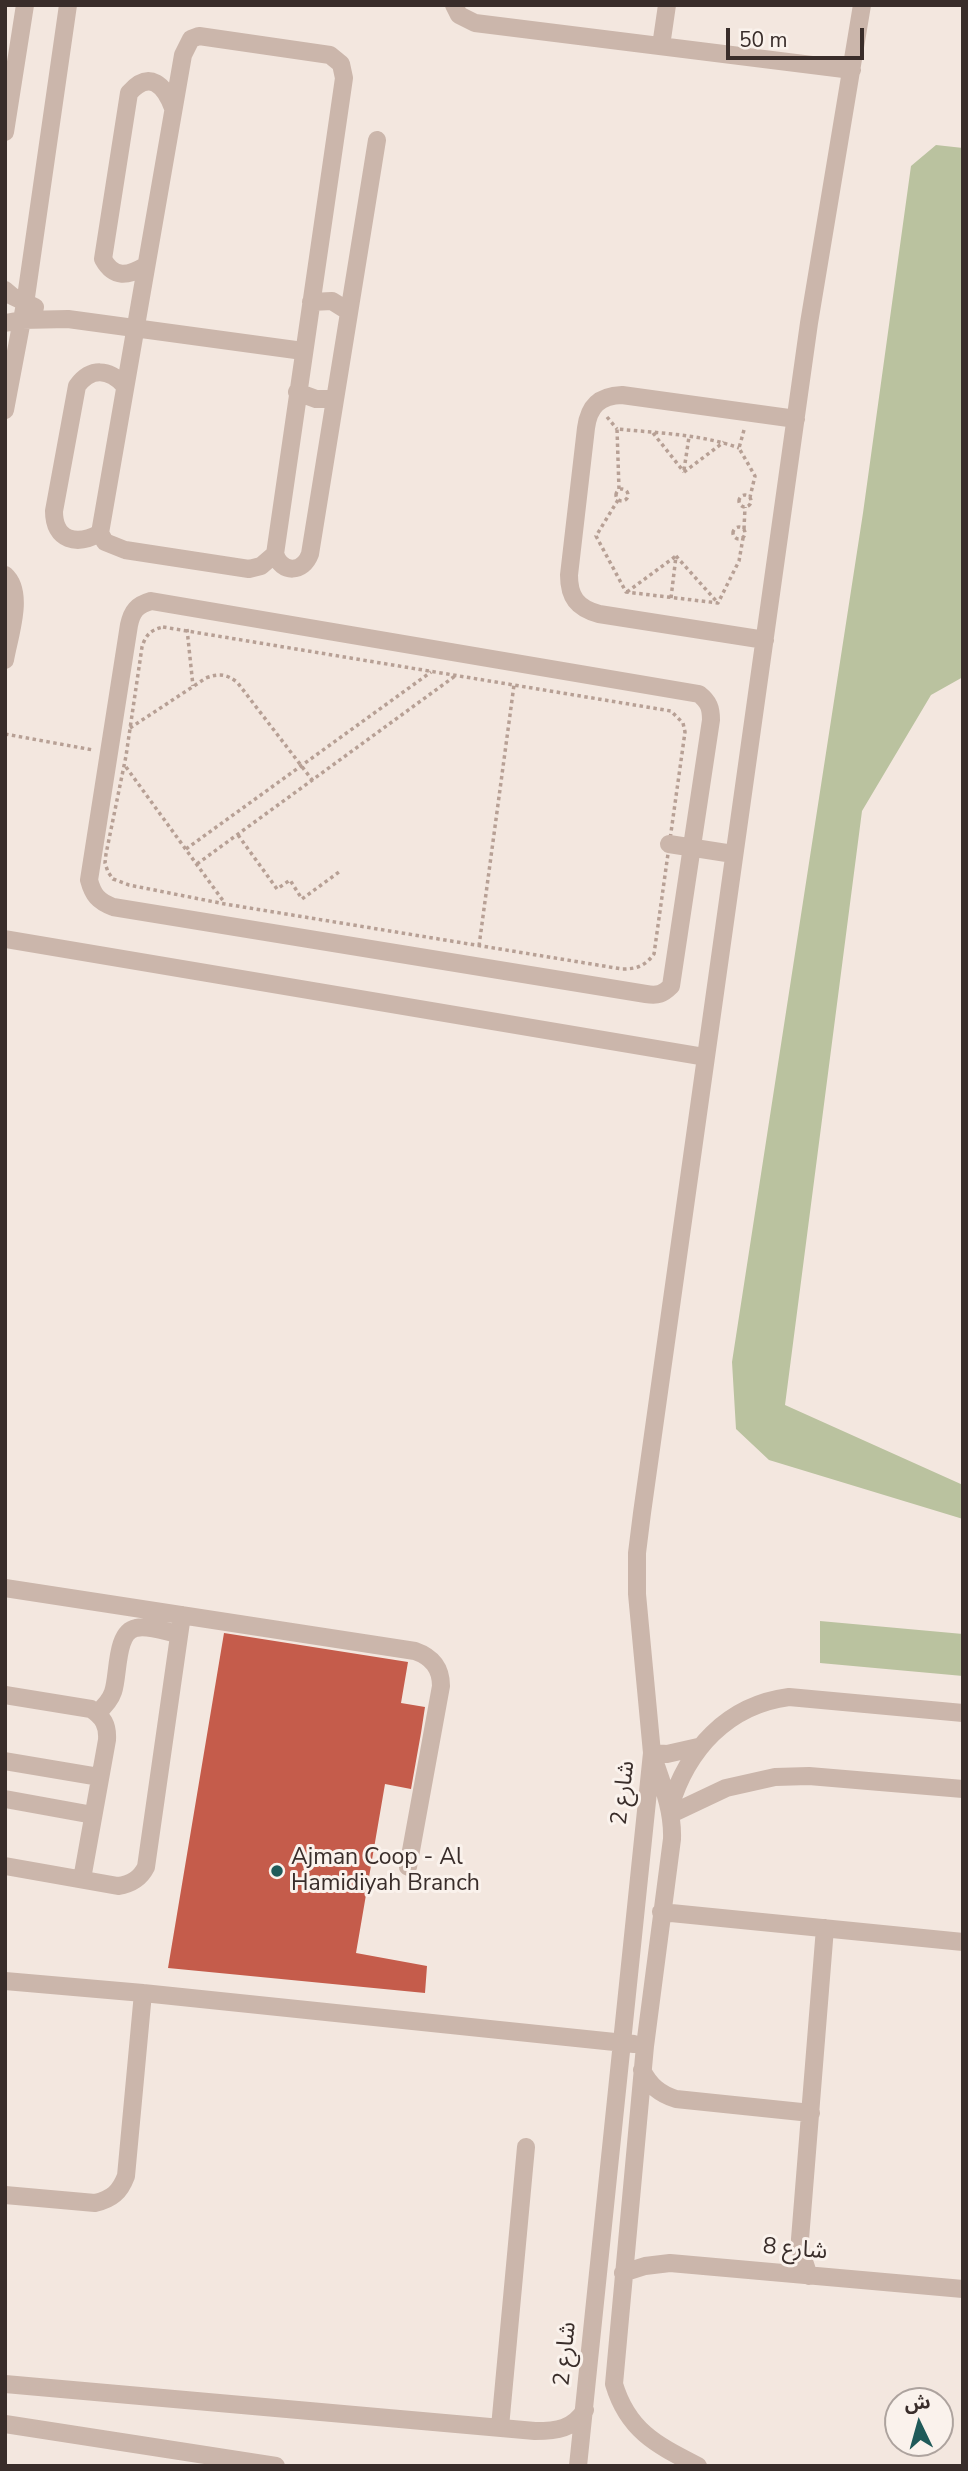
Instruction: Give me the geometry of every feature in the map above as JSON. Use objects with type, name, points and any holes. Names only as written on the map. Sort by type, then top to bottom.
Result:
[{"type":"street","points":[[5,132],[25,5]]},
{"type":"street","points":[[5,410],[17,315],[68,5]]},
{"type":"street","points":[[454,5],[466,21],[852,69]]},
{"type":"street","points":[[464,5],[478,19],[491,24]]},
{"type":"street","points":[[661,46],[667,5]]},
{"type":"street","points":[[698,1748],[667,1754],[652,1753],[638,1608],[637,1553],[809,323],[862,5]]},
{"type":"street","points":[[275,554],[261,566],[237,568],[125,550],[105,541],[100,533],[134,328],[186,46],[191,39],[199,36],[331,55],[341,64],[344,78],[275,554],[284,567],[293,569],[301,568],[310,554],[377,140]]},
{"type":"street","points":[[145,266],[126,275],[116,274],[108,268],[103,259],[129,93],[135,86],[153,82],[168,93],[173,108]]},
{"type":"street","points":[[5,290],[17,315]]},
{"type":"street","points":[[311,302],[332,300],[348,311]]},
{"type":"street","points":[[17,315],[68,319],[303,351]]},
{"type":"street","points":[[100,533],[84,541],[68,538],[56,527],[54,511],[77,386],[96,372],[111,374],[124,385]]},
{"type":"street","points":[[297,391],[316,399],[334,399]]},
{"type":"street","points":[[765,640],[598,614],[585,611],[575,602],[569,589],[586,428],[588,414],[595,403],[608,396],[622,394],[796,419]]},
{"type":"street","points":[[5,575],[14,585],[16,597],[5,660]]},
{"type":"street","points":[[164,602],[699,694],[707,700],[711,720],[691,847],[671,986],[665,993],[656,996],[113,907],[101,902],[93,892],[89,880],[120,758],[132,613],[140,604],[164,602]]},
{"type":"street","points":[[670,844],[733,854]]},
{"type":"street","points":[[5,939],[705,1057]]},
{"type":"street","points":[[5,1588],[415,1651],[434,1663],[439,1670],[441,1686],[408,1867]]},
{"type":"street","points":[[5,1866],[126,1885],[139,1878],[146,1867],[182,1615]]},
{"type":"street","points":[[97,1713],[113,1694],[122,1644],[127,1632],[132,1628],[144,1627],[179,1634]]},
{"type":"street","points":[[5,1695],[84,1707],[102,1718],[107,1732],[82,1879]]},
{"type":"street","points":[[671,1811],[681,1776],[698,1748],[751,1706],[789,1697],[963,1713]]},
{"type":"street","name":"شارع 2","points":[[652,1753],[671,1811],[672,1839],[642,2070],[614,2384],[620,2403],[637,2427],[659,2446],[698,2466]]},
{"type":"street","name":"شارع 2","points":[[578,2466],[652,1753]]},
{"type":"street","points":[[5,1761],[100,1777]]},
{"type":"street","points":[[671,1811],[726,1788],[775,1777],[809,1776],[963,1789]]},
{"type":"street","points":[[5,1799],[93,1815]]},
{"type":"street","points":[[661,1912],[963,1942]]},
{"type":"street","points":[[809,2276],[801,2252],[800,2239],[825,1928]]},
{"type":"street","points":[[5,1981],[645,2046]]},
{"type":"street","points":[[5,2195],[95,2203],[106,2200],[122,2186],[143,1993]]},
{"type":"street","points":[[642,2070],[653,2087],[676,2099],[811,2113]]},
{"type":"street","points":[[500,2427],[526,2147]]},
{"type":"street","name":"شارع 8","points":[[623,2273],[645,2266],[670,2263],[962,2287]]},
{"type":"street","points":[[5,2384],[535,2431],[558,2430],[576,2421],[585,2410]]},
{"type":"street","points":[[5,2424],[276,2466]]},
{"type":"path","points":[[739,448],[749,411]]},
{"type":"path","points":[[618,500],[615,496],[619,489],[617,429],[724,442],[739,448],[755,476],[751,503],[745,507]]},
{"type":"path","points":[[653,432],[684,472]]},
{"type":"path","points":[[684,472],[689,437]]},
{"type":"path","points":[[684,472],[724,442]]},
{"type":"path","points":[[618,500],[623,501],[628,496],[624,489],[619,489]]},
{"type":"path","points":[[745,507],[741,505],[740,498],[744,495],[750,497]]},
{"type":"path","points":[[618,500],[596,536],[626,592]]},
{"type":"path","points":[[718,603],[739,561],[746,534],[745,507]]},
{"type":"path","points":[[743,538],[736,538],[733,534],[737,527],[744,529]]},
{"type":"path","points":[[626,592],[676,556]]},
{"type":"path","points":[[676,556],[718,603]]},
{"type":"path","points":[[671,598],[676,556]]},
{"type":"path","points":[[626,592],[718,603]]},
{"type":"path","points":[[153,629],[187,629],[432,671],[663,710],[678,716],[685,732],[654,954],[646,964],[635,969],[622,969],[225,904],[121,884],[108,872],[105,863],[120,758],[130,728],[145,637],[153,629]]},
{"type":"path","points":[[187,629],[193,687]]},
{"type":"path","points":[[186,849],[432,671]]},
{"type":"path","points":[[130,728],[216,674],[228,675],[237,682],[313,782]]},
{"type":"path","points":[[197,864],[313,782],[456,675]]},
{"type":"path","points":[[479,946],[514,685]]},
{"type":"path","points":[[5,734],[120,758],[225,904]]},
{"type":"path","points":[[238,835],[277,889],[290,880],[302,899],[339,872]]},
{"type":"green space","points":[[936,145],[963,148],[963,677],[931,695],[862,811],[785,1405],[963,1485],[963,1519],[769,1460],[736,1429],[732,1362],[863,513],[911,166]]},
{"type":"green space","points":[[820,1621],[963,1634],[963,1676],[820,1663]]},
{"type":"building","name":"Ajman Coop - Al Hamidiyah Branch","points":[[224,1633],[408,1662],[401,1703],[425,1707],[411,1789],[385,1784],[356,1953],[427,1966],[425,1993],[168,1968]]},
{"type":"place","name":"Ajman Coop - Al Hamidiyah Branch","points":[[277,1871]]}]
